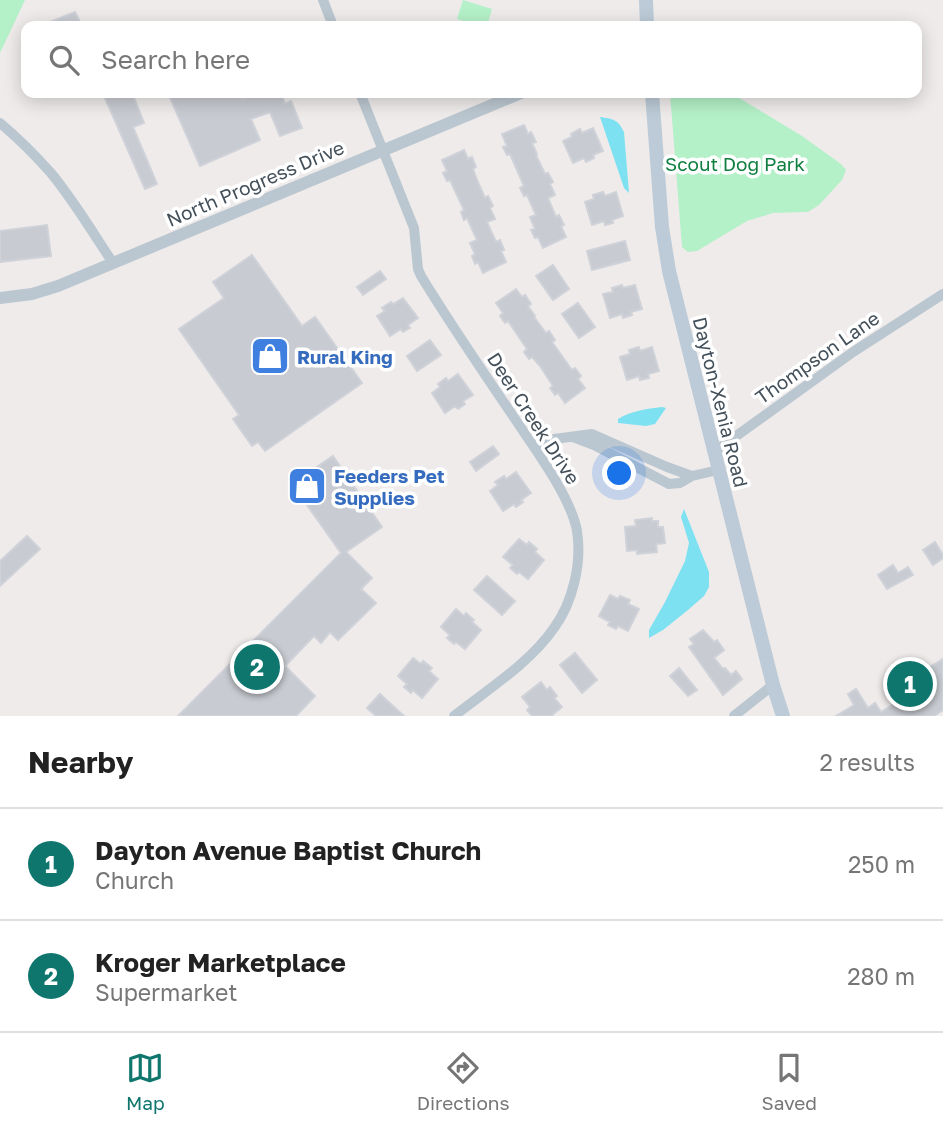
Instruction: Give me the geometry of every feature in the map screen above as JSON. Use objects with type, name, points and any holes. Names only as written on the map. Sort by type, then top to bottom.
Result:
[{"type":"main road","points":[[646,0],[647,21]]},
{"type":"main road","name":"Dayton-Xenia Road","points":[[652,98],[667,260],[718,470],[783,716]]},
{"type":"street","points":[[323,0],[331,21]]},
{"type":"street","name":"Deer Creek Drive","points":[[362,98],[414,228],[421,276],[537,451],[566,501],[576,531],[577,570],[569,603],[554,628],[529,656],[454,716]]},
{"type":"street","name":"North Progress Drive","points":[[0,299],[44,291],[509,98]]},
{"type":"street","points":[[3,124],[51,173],[113,263]]},
{"type":"street","name":"Thompson Lane","points":[[714,452],[853,352],[943,294]]},
{"type":"street","points":[[537,451],[555,439],[592,434],[692,476],[718,470]]},
{"type":"street","points":[[734,716],[773,685]]},
{"type":"green space","points":[[0,0],[25,0],[0,53]]},
{"type":"green space","points":[[463,0],[492,9],[488,21],[457,19]]},
{"type":"green space","name":"Scout Dog Park","points":[[670,98],[739,98],[802,136],[846,170],[842,180],[819,205],[808,212],[773,213],[747,221],[697,251],[688,252],[682,247]]},
{"type":"water","points":[[600,117],[615,120],[624,132],[629,193],[624,188]]},
{"type":"water","points":[[666,408],[655,424],[646,426],[618,423],[618,419],[628,414]]},
{"type":"water","points":[[684,509],[709,572],[709,587],[704,596],[688,610],[649,638],[649,630],[685,561],[689,543],[681,517]]},
{"type":"building","points":[[75,12],[80,21],[52,21]]},
{"type":"building","points":[[105,98],[134,98],[144,123],[133,127],[157,184],[145,189]]},
{"type":"building","points":[[170,98],[283,98],[285,104],[291,101],[302,128],[280,136],[270,112],[251,119],[260,140],[200,166]]},
{"type":"building","points":[[524,125],[536,142],[532,143],[545,174],[548,173],[553,182],[550,184],[555,195],[548,198],[556,217],[559,215],[564,225],[561,226],[566,237],[543,248],[531,230],[535,229],[530,217],[536,215],[527,195],[524,196],[520,188],[524,186],[510,154],[507,155],[503,147],[507,146],[502,134]]},
{"type":"building","points":[[593,128],[603,151],[586,162],[584,158],[573,163],[563,141],[580,129],[582,133]]},
{"type":"building","points":[[464,150],[468,159],[472,157],[477,180],[485,198],[488,196],[493,206],[490,208],[495,219],[487,222],[496,242],[500,240],[506,262],[483,273],[472,256],[475,254],[470,243],[477,240],[467,218],[464,220],[461,212],[464,210],[450,180],[447,181],[443,173],[447,171],[442,160]]},
{"type":"building","points":[[603,192],[605,196],[616,192],[623,216],[612,220],[613,223],[605,225],[604,221],[592,225],[585,202],[594,199],[593,195]]},
{"type":"building","points":[[47,225],[51,256],[0,262],[0,231]]},
{"type":"building","points":[[625,241],[630,260],[592,270],[587,251]]},
{"type":"building","name":"Rural King","points":[[252,255],[302,326],[315,317],[362,383],[265,451],[258,442],[252,446],[233,419],[239,415],[179,329],[224,298],[213,282]]},
{"type":"building","points":[[553,265],[569,289],[553,300],[536,276]]},
{"type":"building","points":[[380,271],[386,279],[363,295],[357,287]]},
{"type":"building","points":[[622,285],[623,288],[635,285],[642,309],[623,318],[622,314],[610,318],[603,294],[613,292],[612,288]]},
{"type":"building","points":[[516,289],[522,297],[525,295],[531,304],[528,306],[534,317],[546,333],[549,331],[555,340],[552,342],[572,370],[575,368],[581,376],[578,379],[585,388],[565,403],[558,393],[555,395],[550,388],[553,386],[540,366],[524,352],[527,349],[508,321],[505,323],[500,316],[503,313],[496,303]]},
{"type":"building","points":[[403,298],[418,318],[408,325],[410,328],[403,332],[401,329],[390,336],[377,316],[385,311],[382,308]]},
{"type":"building","points":[[578,303],[595,327],[579,338],[562,314]]},
{"type":"building","points":[[430,340],[441,355],[417,371],[407,356]]},
{"type":"building","points":[[639,347],[640,351],[652,347],[659,371],[648,374],[649,378],[640,380],[639,376],[627,380],[620,357]]},
{"type":"building","points":[[458,374],[473,395],[463,401],[465,404],[458,409],[455,406],[445,413],[432,393],[446,378],[448,381]]},
{"type":"building","points":[[493,446],[499,454],[476,471],[470,462]]},
{"type":"building","points":[[333,456],[382,527],[346,552],[372,578],[361,589],[376,603],[338,640],[330,632],[321,643],[314,636],[285,666],[315,696],[296,716],[178,716],[341,553],[292,484]]},
{"type":"building","points":[[516,472],[531,493],[516,507],[514,504],[503,511],[490,491],[498,485],[495,482]]},
{"type":"building","points":[[652,518],[652,521],[658,521],[658,527],[663,527],[665,543],[656,544],[657,552],[637,554],[637,550],[627,551],[625,527],[636,526],[635,520]]},
{"type":"building","points":[[27,536],[40,549],[0,586],[0,561]]},
{"type":"building","points":[[519,539],[527,545],[529,542],[544,560],[528,579],[510,568],[513,565],[503,557]]},
{"type":"building","points":[[935,542],[943,558],[933,565],[923,550]]},
{"type":"building","points":[[893,565],[898,573],[908,567],[913,575],[887,589],[878,575]]},
{"type":"building","points":[[487,576],[515,601],[502,615],[474,590]]},
{"type":"building","points":[[610,595],[630,600],[628,604],[639,609],[628,631],[608,625],[610,622],[599,616]]},
{"type":"building","points":[[456,609],[464,616],[466,613],[481,630],[465,649],[447,638],[450,635],[441,627]]},
{"type":"building","points":[[703,630],[714,642],[717,640],[724,650],[714,658],[731,675],[736,671],[742,679],[723,695],[689,647],[694,644],[690,639]]},
{"type":"building","points":[[575,653],[597,680],[582,693],[560,665]]},
{"type":"building","points":[[413,658],[432,668],[429,671],[438,679],[422,698],[413,690],[411,693],[404,687],[407,684],[398,676]]},
{"type":"building","points":[[943,659],[943,710],[934,716],[836,716],[854,705],[848,694],[856,689],[868,708],[875,703],[881,712],[899,701],[892,690]]},
{"type":"building","points":[[679,668],[697,690],[688,696],[670,676]]},
{"type":"building","points":[[541,682],[547,690],[550,687],[557,696],[554,698],[562,707],[551,716],[532,716],[527,710],[530,707],[522,697]]},
{"type":"building","points":[[380,694],[404,716],[376,716],[367,708]]},
{"type":"place","name":"Rural King","points":[[270,356]]},
{"type":"place","name":"Feeders Pet Supplies","points":[[307,486]]},
{"type":"place","name":"Kroger Marketplace","points":[[257,667]]},
{"type":"place","name":"Dayton Avenue Baptist Church","points":[[910,684]]}]
